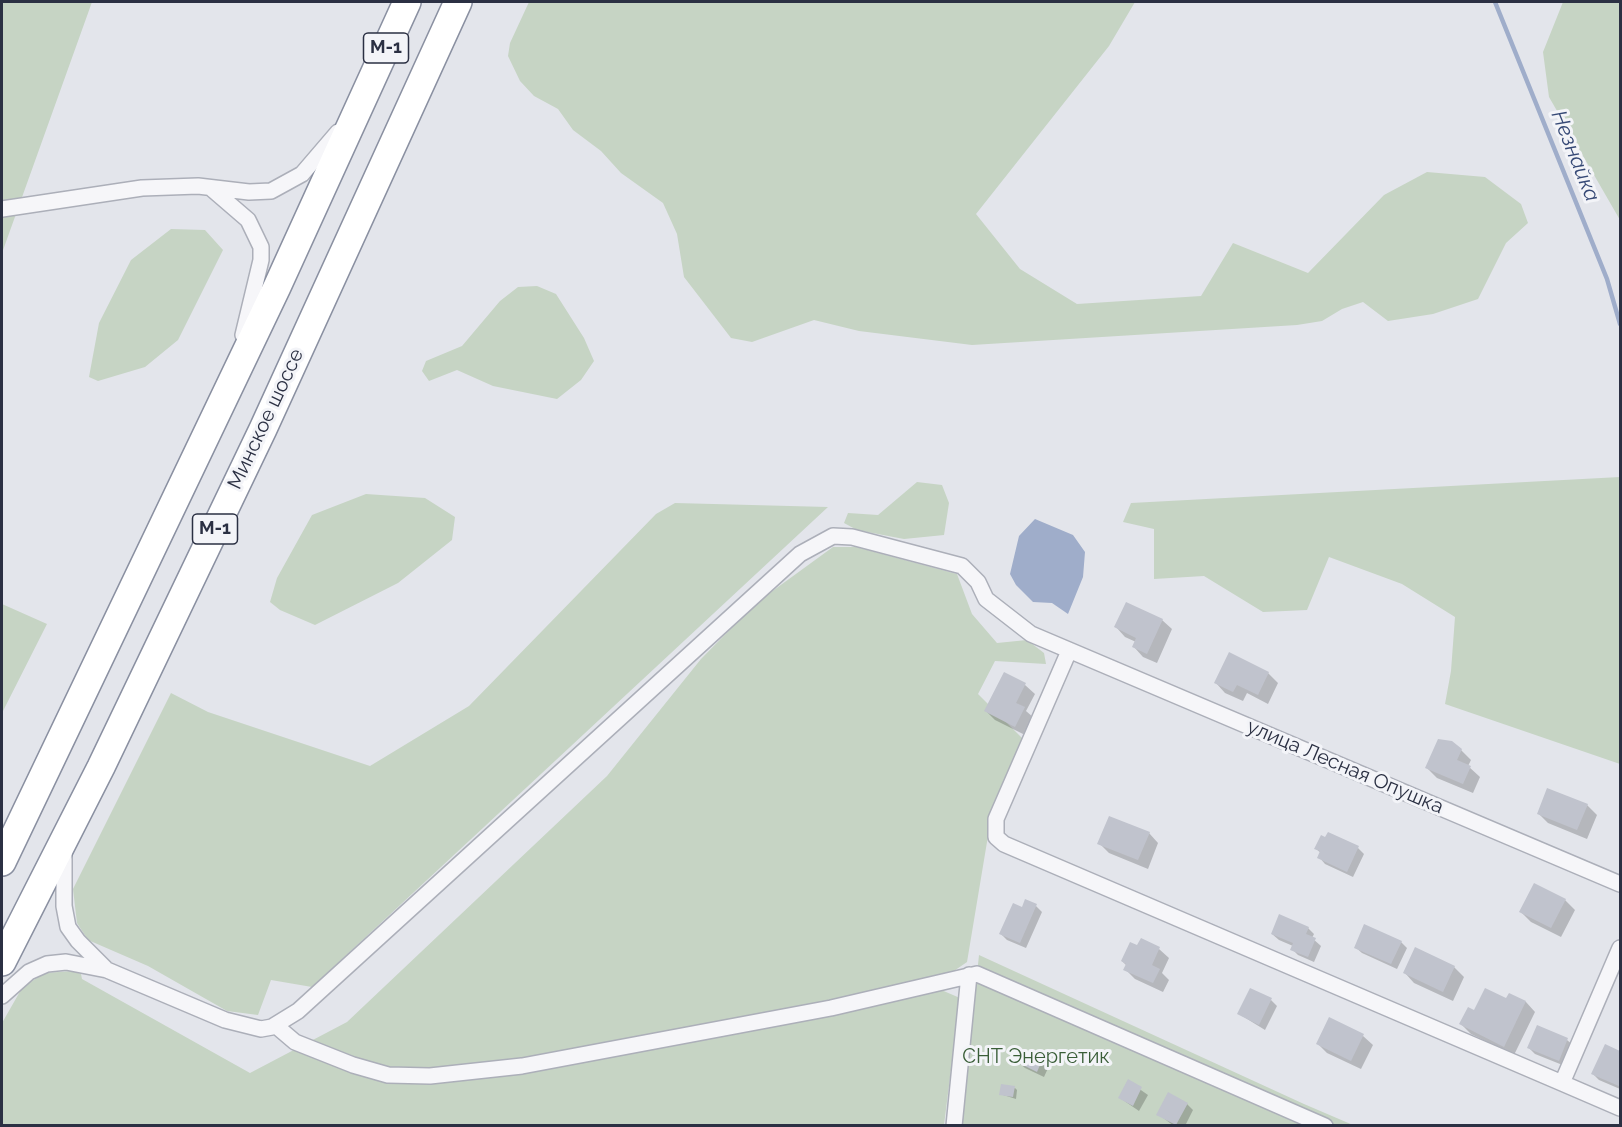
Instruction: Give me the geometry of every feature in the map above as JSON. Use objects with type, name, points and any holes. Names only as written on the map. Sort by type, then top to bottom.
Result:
[{"type":"highway","name":"М-1","points":[[2,862],[236,373],[407,2]]},
{"type":"highway","name":"Минское шоссе","points":[[2,962],[263,429],[459,2]]},
{"type":"street","points":[[2,209],[142,188],[198,186],[212,189],[271,191],[293,181],[314,163],[364,94]]},
{"type":"street","points":[[212,189],[248,220],[261,247],[261,260],[236,373]]},
{"type":"street","name":"улица Лесная Опушка","points":[[275,1025],[298,1011],[800,554],[833,536],[852,537],[962,566],[978,582],[986,599],[1031,634],[1620,884]]},
{"type":"street","points":[[1069,651],[996,819],[996,837],[1015,849],[1620,1108]]},
{"type":"street","points":[[64,839],[64,903],[68,927],[78,941],[107,970]]},
{"type":"street","points":[[1562,1083],[1620,948]]},
{"type":"street","points":[[2,996],[29,972],[54,962],[76,963],[107,970],[225,1020],[261,1029],[275,1025],[295,1042],[353,1065],[388,1076],[430,1076],[522,1066],[831,1008],[957,981],[977,974],[998,981],[1325,1125]]},
{"type":"street","points":[[954,1125],[969,975]]},
{"type":"green space","points":[[2,2],[92,2],[2,253]]},
{"type":"green space","points":[[529,2],[1135,2],[1109,46],[976,214],[1020,269],[1077,304],[1201,296],[1233,243],[1308,273],[1384,195],[1427,172],[1485,177],[1521,204],[1528,223],[1506,243],[1478,299],[1433,314],[1388,321],[1363,302],[1342,309],[1322,321],[1297,325],[972,345],[859,331],[814,320],[752,342],[731,338],[684,277],[677,234],[663,203],[621,173],[601,151],[573,130],[558,109],[534,96],[520,81],[508,56],[510,43]]},
{"type":"green space","points":[[1563,2],[1620,2],[1620,220],[1549,97],[1543,52]]},
{"type":"green space","points":[[171,229],[205,230],[223,250],[178,340],[145,367],[98,381],[89,377],[99,323],[131,260]]},
{"type":"green space","points":[[537,286],[556,294],[584,338],[594,361],[581,380],[557,399],[493,386],[457,370],[429,381],[422,371],[426,361],[462,346],[500,301],[518,287]]},
{"type":"green space","points":[[1620,477],[1620,764],[1445,704],[1451,671],[1455,617],[1402,584],[1329,557],[1307,610],[1263,612],[1204,576],[1154,579],[1154,529],[1123,522],[1131,503]]},
{"type":"green space","points":[[917,482],[942,485],[949,503],[944,535],[904,539],[857,530],[844,523],[848,513],[878,515]]},
{"type":"green space","points":[[366,494],[425,498],[455,517],[452,540],[398,583],[315,625],[280,610],[270,602],[277,578],[312,515]]},
{"type":"green space","points":[[675,503],[828,507],[312,987],[271,980],[258,1015],[227,1011],[148,966],[88,940],[77,923],[73,889],[171,693],[208,712],[370,766],[469,706],[656,514]]},
{"type":"green space","points":[[833,547],[856,547],[957,574],[972,614],[997,643],[1027,640],[1044,653],[1046,664],[995,661],[978,694],[1024,740],[992,812],[967,962],[932,986],[960,998],[944,1125],[2,1126],[2,1023],[22,988],[44,973],[72,971],[81,974],[82,979],[250,1073],[347,1022],[607,776],[701,659],[756,603]]},
{"type":"green space","points":[[2,604],[47,624],[2,713]]},
{"type":"green space","name":"СНТ Энергетик","points":[[979,955],[1304,1104],[1353,1125],[961,1126]]},
{"type":"water","points":[[1035,519],[1073,535],[1085,552],[1083,577],[1068,614],[1052,603],[1033,602],[1016,585],[1010,574],[1019,536]]},
{"type":"building","points":[[1126,602],[1163,619],[1147,654],[1132,647],[1136,638],[1114,627]]},
{"type":"building","points":[[1229,652],[1269,672],[1258,695],[1237,685],[1233,692],[1214,683]]},
{"type":"building","points":[[1004,672],[1026,683],[1016,703],[1025,707],[1015,727],[984,711]]},
{"type":"building","points":[[1438,739],[1452,741],[1462,749],[1457,760],[1471,766],[1463,784],[1425,768]]},
{"type":"building","points":[[1547,788],[1588,804],[1577,830],[1537,814]]},
{"type":"building","points":[[1109,816],[1150,832],[1138,860],[1097,844]]},
{"type":"building","points":[[1328,832],[1359,846],[1347,872],[1317,858],[1320,851],[1314,849],[1321,835],[1325,837]]},
{"type":"building","points":[[1534,883],[1566,899],[1551,928],[1519,912]]},
{"type":"building","points":[[1025,899],[1037,904],[1020,943],[999,934],[1013,903],[1022,907]]},
{"type":"building","points":[[1279,914],[1309,927],[1306,934],[1316,938],[1308,957],[1290,950],[1293,943],[1271,934]]},
{"type":"building","points":[[1364,924],[1402,941],[1391,964],[1354,948]]},
{"type":"building","points":[[1141,938],[1160,947],[1152,965],[1160,969],[1153,983],[1123,970],[1126,964],[1121,961],[1130,942],[1137,945]]},
{"type":"building","points":[[1415,947],[1455,966],[1443,992],[1403,973]]},
{"type":"building","points":[[1250,988],[1272,998],[1259,1025],[1237,1014]]},
{"type":"building","points":[[1485,988],[1506,998],[1509,993],[1526,1001],[1504,1047],[1459,1024],[1468,1007],[1474,1010]]},
{"type":"building","points":[[1329,1017],[1364,1034],[1351,1061],[1316,1044]]},
{"type":"building","points":[[1537,1025],[1568,1038],[1559,1061],[1527,1048]]},
{"type":"building","points":[[1605,1044],[1620,1051],[1619,1086],[1591,1074]]},
{"type":"building","points":[[1030,1052],[1043,1058],[1037,1072],[1017,1062],[1020,1054],[1028,1057]]},
{"type":"building","points":[[1128,1079],[1142,1087],[1133,1106],[1118,1098]]},
{"type":"building","points":[[1001,1084],[1015,1086],[1013,1097],[999,1095]]},
{"type":"building","points":[[1168,1092],[1188,1103],[1176,1125],[1156,1115]]},
{"type":"waterway","name":"Незнайка","points":[[1495,2],[1607,279],[1620,324]]}]
